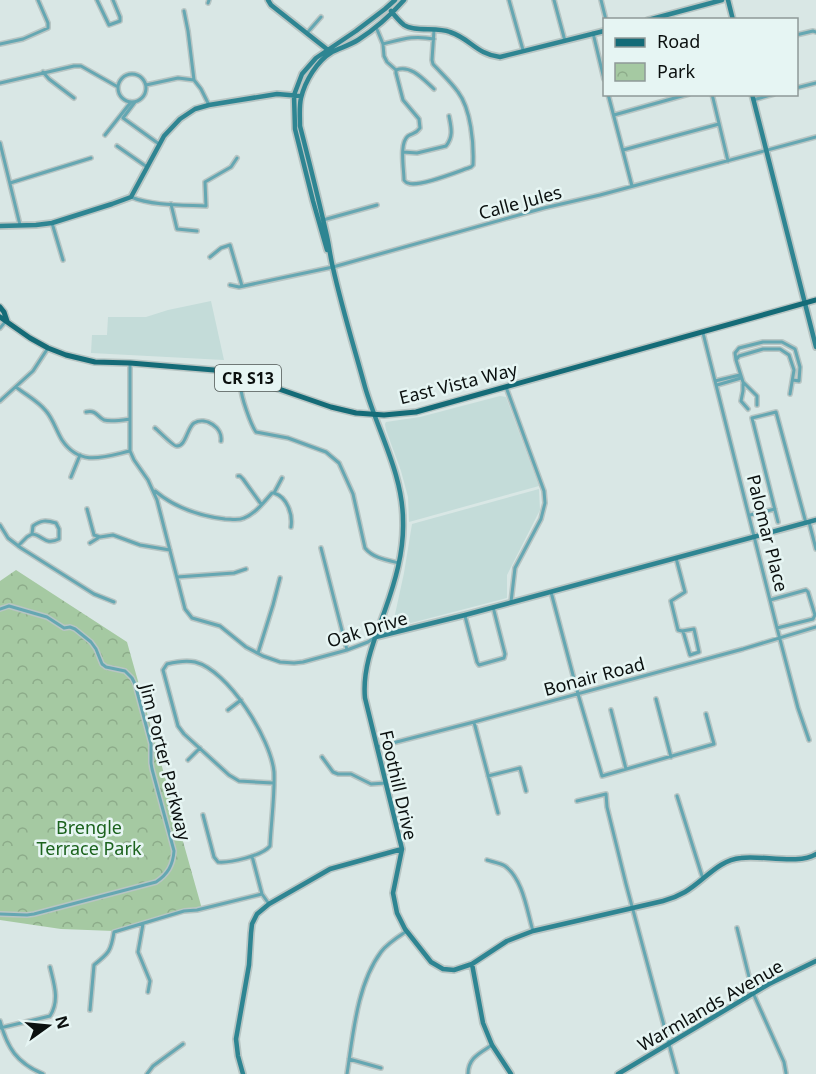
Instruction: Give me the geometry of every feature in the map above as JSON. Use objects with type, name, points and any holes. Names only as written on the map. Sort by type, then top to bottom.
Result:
[{"type":"main road","name":"East Vista Way","points":[[0,317],[27,336],[66,355],[95,362],[214,370],[245,377],[331,407],[356,413],[384,415],[416,412],[816,300]]},
{"type":"main road","name":"East Vista Way","points":[[0,307],[7,321]]},
{"type":"street","points":[[0,44],[22,39],[48,28],[38,0]]},
{"type":"street","points":[[97,0],[109,25],[120,21],[113,0]]},
{"type":"street","points":[[268,0],[271,5],[329,51]]},
{"type":"street","points":[[333,267],[300,126],[301,96],[316,66],[329,51],[395,0]]},
{"type":"street","points":[[333,267],[312,201],[295,129],[294,95],[302,74],[316,58],[358,39],[393,13],[404,0]]},
{"type":"street","points":[[509,0],[523,52]]},
{"type":"street","points":[[554,0],[565,41]]},
{"type":"street","points":[[601,0],[606,18]]},
{"type":"street","points":[[655,18],[722,0]]},
{"type":"street","points":[[728,0],[732,18]]},
{"type":"street","points":[[387,7],[407,27],[449,31],[489,56],[501,57],[603,31]]},
{"type":"street","points":[[184,11],[194,80],[209,105]]},
{"type":"street","points":[[306,34],[321,17]]},
{"type":"street","points":[[376,27],[383,44],[384,56],[396,70],[403,100],[419,119],[420,128],[403,144],[404,180],[410,184],[431,181],[471,168],[473,165],[474,150],[463,99],[433,64],[435,28]]},
{"type":"street","points":[[798,35],[816,32]]},
{"type":"street","points":[[593,33],[603,74]]},
{"type":"street","points":[[383,44],[412,36],[434,39]]},
{"type":"street","points":[[0,83],[43,72],[81,66],[118,87]]},
{"type":"street","points":[[396,70],[402,68],[410,70],[434,89]]},
{"type":"street","points":[[43,72],[74,98]]},
{"type":"street","points":[[105,135],[133,101],[145,93],[146,85],[141,77],[133,74],[124,76],[118,87],[123,98],[133,101]]},
{"type":"street","points":[[146,85],[178,78],[194,80]]},
{"type":"street","points":[[798,88],[816,83]]},
{"type":"street","points":[[131,197],[159,144],[170,129],[188,112],[199,107],[277,94],[301,96]]},
{"type":"street","points":[[609,96],[632,186]]},
{"type":"street","points":[[614,115],[682,96]]},
{"type":"street","points":[[712,96],[728,161]]},
{"type":"street","points":[[753,97],[816,347]]},
{"type":"street","points":[[133,101],[123,118],[159,144]]},
{"type":"street","points":[[403,152],[417,153],[446,146],[452,132],[449,116]]},
{"type":"street","points":[[623,150],[719,124]]},
{"type":"street","name":"Calle Jules","points":[[230,285],[242,286],[333,267],[544,208],[816,137]]},
{"type":"street","points":[[0,143],[20,225]]},
{"type":"street","points":[[117,146],[147,167]]},
{"type":"street","points":[[10,183],[91,158]]},
{"type":"street","points":[[0,226],[52,223],[131,197],[152,202],[206,206],[205,182],[231,167],[237,158]]},
{"type":"street","points":[[171,204],[177,229],[196,231]]},
{"type":"street","points":[[323,220],[377,205]]},
{"type":"street","points":[[52,223],[63,260]]},
{"type":"street","points":[[210,257],[221,248],[230,245],[242,286]]},
{"type":"street","name":"Foothill Drive","points":[[243,1074],[236,1039],[249,965],[250,933],[257,914],[269,904],[330,869],[402,849],[365,698],[364,683],[370,655],[399,563],[404,520],[401,495],[391,458],[373,415],[333,267]]},
{"type":"street","points":[[0,328],[7,321]]},
{"type":"street","name":"Palomar Place","points":[[703,333],[777,628],[809,740]]},
{"type":"street","points":[[748,409],[741,401],[743,388],[735,353],[739,348],[760,343],[782,342],[795,350],[800,372],[799,381],[793,380]]},
{"type":"street","points":[[0,401],[33,370],[48,348]]},
{"type":"street","points":[[736,360],[741,355],[765,349],[780,349],[791,357],[794,370],[790,394]]},
{"type":"street","name":"Oak Drive","points":[[130,363],[130,451],[153,490],[185,609],[192,618],[220,626],[246,647],[280,662],[294,663],[347,650],[389,633],[465,615],[816,520]]},
{"type":"street","points":[[245,377],[241,386],[242,396],[256,432],[288,438],[326,452],[339,463],[353,494],[364,548],[369,554],[399,563]]},
{"type":"street","points":[[716,383],[741,378]]},
{"type":"street","points":[[741,378],[757,395],[757,405]]},
{"type":"street","points":[[16,387],[45,410],[68,448],[80,455],[97,458],[130,451]]},
{"type":"street","points":[[506,387],[545,497],[544,512],[515,568],[510,602]]},
{"type":"street","points":[[86,412],[95,412],[106,420],[130,419]]},
{"type":"street","points":[[778,522],[752,418],[776,412],[816,549]]},
{"type":"street","points":[[155,428],[176,447],[184,441],[190,427],[205,421],[220,431],[221,441]]},
{"type":"street","points":[[71,477],[80,455]]},
{"type":"street","points":[[238,476],[243,479],[261,504]]},
{"type":"street","points":[[153,490],[169,502],[199,514],[238,520],[245,518],[274,493],[282,478]]},
{"type":"street","points":[[274,493],[279,494],[290,510],[291,527]]},
{"type":"street","points":[[87,509],[94,535],[100,537]]},
{"type":"street","points":[[750,515],[775,509]]},
{"type":"street","points":[[18,546],[32,534],[48,542],[59,539],[59,529],[56,523],[46,520],[33,526],[32,534]]},
{"type":"street","points":[[0,525],[8,538],[18,546],[94,594],[114,602]]},
{"type":"street","points":[[90,543],[100,537],[112,535],[140,545],[170,550]]},
{"type":"street","points":[[321,548],[347,650]]},
{"type":"street","points":[[676,558],[685,592],[671,601],[678,630],[694,629],[699,652],[690,655],[684,631]]},
{"type":"street","points":[[176,577],[234,573],[246,569]]},
{"type":"street","points":[[258,653],[280,578]]},
{"type":"street","points":[[770,600],[806,590],[815,615],[813,619],[777,628]]},
{"type":"street","points":[[551,592],[602,776],[714,744],[706,714]]},
{"type":"street","name":"Jim Porter Parkway","points":[[0,609],[9,606],[46,617],[64,628],[75,629],[91,642],[102,664],[125,671],[132,678],[151,744],[151,763],[174,851],[170,869],[156,882],[34,914],[0,914]]},
{"type":"street","points":[[465,615],[479,665],[504,658],[505,654],[493,607]]},
{"type":"street","points":[[383,615],[384,630],[389,633]]},
{"type":"street","name":"Bonair Road","points":[[377,747],[743,649],[816,627]]},
{"type":"street","points":[[203,814],[214,857],[218,862],[252,856],[266,850],[270,846],[274,770],[270,755],[250,714],[241,700],[219,676],[203,665],[193,662],[167,664],[163,670],[178,726],[184,734],[229,775],[239,781],[273,783]]},
{"type":"street","points":[[656,699],[671,757]]},
{"type":"street","points":[[228,710],[241,700]]},
{"type":"street","points":[[611,710],[626,769]]},
{"type":"street","points":[[474,722],[498,813]]},
{"type":"street","points":[[188,760],[200,748]]},
{"type":"street","points":[[322,757],[333,772],[351,774],[371,784],[386,783]]},
{"type":"street","points":[[488,776],[520,768],[526,791]]},
{"type":"street","points":[[577,801],[606,794],[607,807],[677,1074]]},
{"type":"street","points":[[677,796],[703,879]]},
{"type":"street","points":[[402,849],[393,893],[397,913],[407,931],[431,963],[443,969],[454,970],[472,964],[507,941],[532,931],[674,898],[686,892],[727,861],[741,858],[803,859],[816,854]]},
{"type":"street","points":[[252,856],[262,894],[269,904]]},
{"type":"street","points":[[487,860],[504,866],[519,883],[532,931]]},
{"type":"street","points":[[90,1010],[94,965],[111,949],[114,932],[184,911],[198,910],[262,894]]},
{"type":"street","points":[[143,924],[138,952],[150,981],[148,992]]},
{"type":"street","points":[[737,928],[753,993],[784,1062],[786,1073]]},
{"type":"street","points":[[346,1074],[359,1001],[365,983],[380,953],[407,931]]},
{"type":"street","name":"Warmlands Avenue","points":[[618,1074],[753,993],[816,961]]},
{"type":"street","points":[[472,964],[483,1023],[492,1045],[511,1074]]},
{"type":"street","points":[[1,1028],[50,1016],[56,993],[50,967]]},
{"type":"street","points":[[0,1022],[4,1038],[10,1049],[32,1069],[43,1074]]},
{"type":"street","points":[[147,1074],[153,1066],[183,1044]]},
{"type":"street","points":[[468,1074],[473,1058],[492,1045]]},
{"type":"street","points":[[349,1059],[381,1068]]},
{"type":"shaded area","points":[[211,301],[224,360],[91,353],[92,335],[107,335],[108,317],[146,317]]},
{"type":"shaded area","points":[[500,396],[506,397],[539,486],[409,522],[408,497],[386,430],[386,422],[420,417]]},
{"type":"shaded area","points":[[539,489],[540,510],[507,575],[507,598],[392,628],[412,524]]},
{"type":"green space","name":"Brengle Terrace Park","points":[[16,570],[127,642],[202,909],[114,931],[61,929],[0,920],[0,581]]}]
